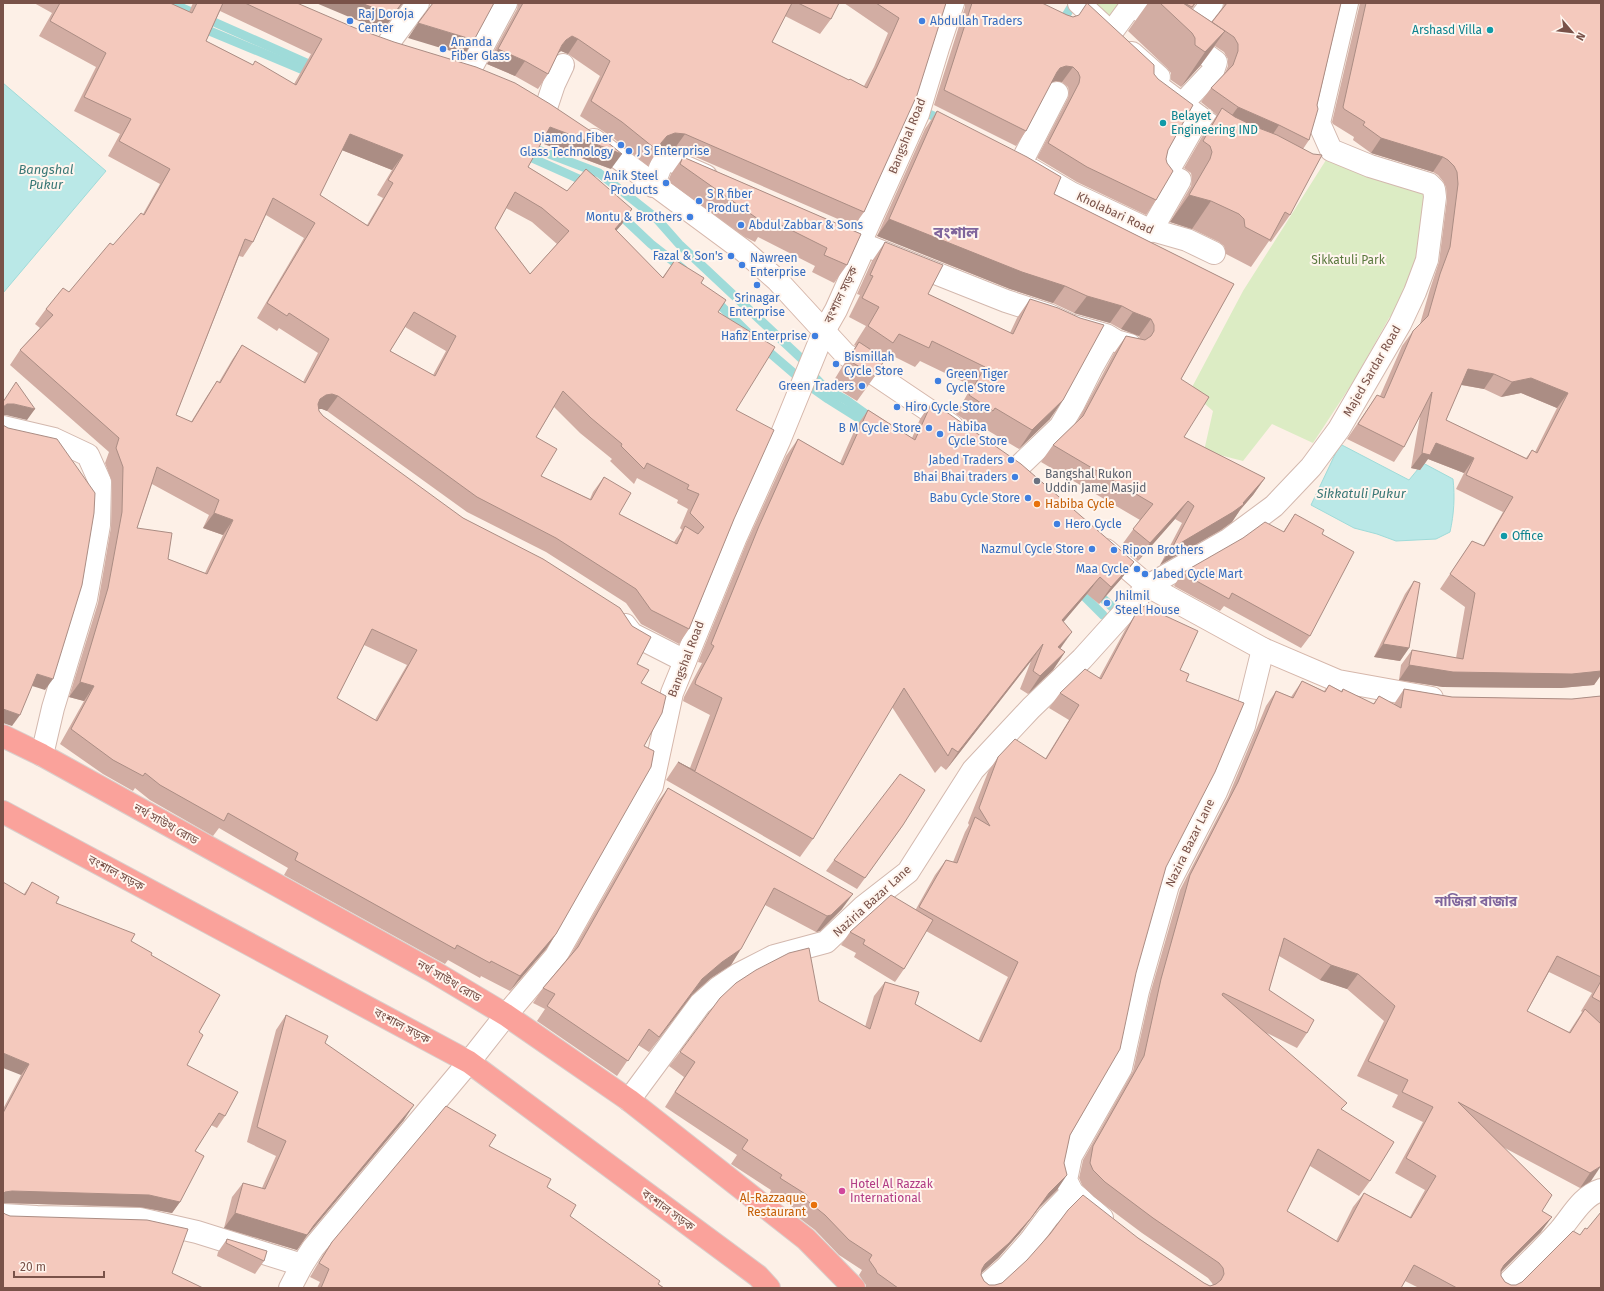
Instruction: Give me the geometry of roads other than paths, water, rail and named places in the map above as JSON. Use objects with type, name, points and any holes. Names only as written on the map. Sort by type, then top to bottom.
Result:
[{"type":"highway","name":"নর্থ সাউথ রোড","points":[[3,736],[434,972],[506,1015],[629,1100],[806,1239],[854,1288]]},
{"type":"highway","name":"বংশাল সড়ক","points":[[3,812],[469,1062],[758,1276],[769,1288]]},
{"type":"street","points":[[408,51],[377,42],[418,3]]},
{"type":"street","points":[[470,70],[506,3]]},
{"type":"street","name":"Bangshal Road","points":[[862,244],[927,117],[953,3]]},
{"type":"street","points":[[1184,39],[1212,3]]},
{"type":"street","name":"Majed Sardar Road","points":[[1148,586],[1228,540],[1274,506],[1311,467],[1339,429],[1400,324],[1415,292],[1427,260],[1435,197],[1434,189],[1429,184],[1370,166],[1331,150],[1319,123],[1347,3]]},
{"type":"street","points":[[1071,6],[1111,33],[1159,77],[1155,84],[1183,103],[1221,133],[1256,148]]},
{"type":"street","points":[[1111,33],[1130,7],[1136,8],[1216,62],[1213,71],[1183,103]]},
{"type":"street","points":[[450,64],[490,78]]},
{"type":"street","name":"বংশাল সড়ক","points":[[564,65],[554,84],[537,102],[572,125],[653,186],[744,251],[777,280],[824,331],[836,310],[862,244]]},
{"type":"street","points":[[1021,163],[1057,93]]},
{"type":"street","points":[[1151,231],[1180,180],[1169,175],[1168,172],[1199,117]]},
{"type":"street","points":[[1312,160],[1326,141]]},
{"type":"street","name":"Kholabari Road","points":[[1000,153],[1021,163],[1071,192],[1151,231],[1186,240],[1214,253]]},
{"type":"street","points":[[653,186],[662,163],[665,160],[670,160],[726,184]]},
{"type":"street","points":[[832,231],[1006,302],[1049,315],[1070,325],[1109,337],[1116,342],[1130,345]]},
{"type":"street","points":[[824,331],[845,354],[971,439]]},
{"type":"street","name":"Bangshal Road","points":[[290,1288],[313,1248],[556,956],[652,786],[672,693],[735,539],[779,441],[824,331]]},
{"type":"street","points":[[1015,470],[1060,427],[1074,405],[1092,367],[1109,337]]},
{"type":"street","points":[[3,427],[54,439],[88,455],[100,482],[99,525],[86,598],[53,708],[42,756]]},
{"type":"street","points":[[996,457],[1015,470],[1031,484]]},
{"type":"street","points":[[1094,539],[1148,586],[1263,649],[1338,681],[1450,700]]},
{"type":"street","name":"Naziria Bazar Lane","points":[[629,1100],[700,1004],[718,988],[739,974],[774,956],[826,942],[863,906],[908,872],[973,770],[1031,708],[1082,658],[1148,586]]},
{"type":"street","points":[[612,610],[621,616],[632,634],[685,661]]},
{"type":"street","name":"Nazira Bazar Lane","points":[[1072,1192],[1066,1180],[1071,1156],[1103,1101],[1120,1068],[1138,991],[1168,884],[1216,792],[1244,726],[1263,649]]},
{"type":"street","points":[[652,786],[672,798]]},
{"type":"street","points":[[843,895],[863,906]]},
{"type":"street","points":[[1503,1288],[1560,1230],[1578,1207],[1594,1192],[1601,1190]]},
{"type":"street","points":[[983,1288],[1007,1267],[1030,1241],[1048,1217],[1072,1192],[1086,1206],[1117,1229]]},
{"type":"street","points":[[3,1215],[140,1219],[197,1232],[302,1265]]},
{"type":"water","name":"Bangshal Pukur","points":[[3,83],[106,171],[3,293]]},
{"type":"water","name":"Sikkatuli Pukur","points":[[1340,444],[1409,480],[1423,463],[1453,479],[1454,506],[1450,532],[1436,539],[1396,541],[1354,528],[1311,505]]},
{"type":"waterway","points":[[171,3],[318,68]]},
{"type":"waterway","points":[[1059,20],[1062,22],[1073,4]]},
{"type":"waterway","points":[[200,27],[313,74]]},
{"type":"waterway","points":[[918,113],[924,112],[945,121]]},
{"type":"waterway","points":[[526,146],[599,173],[656,218],[679,244],[804,361]]},
{"type":"waterway","points":[[523,154],[588,183]]},
{"type":"waterway","points":[[617,212],[651,244],[683,269]]},
{"type":"waterway","points":[[714,299],[750,335]]},
{"type":"waterway","points":[[762,346],[804,382],[871,426]]},
{"type":"waterway","points":[[812,370],[811,373],[826,389],[846,400],[874,420]]},
{"type":"waterway","points":[[1076,588],[1103,615]]},
{"type":"waterway","points":[[1095,591],[1112,607],[1125,599]]},
{"type":"place","name":"Raj Doroja Center","points":[[350,21]]},
{"type":"place","name":"Abdullah Traders","points":[[922,21]]},
{"type":"place","name":"Arshasd Villa","points":[[1490,30]]},
{"type":"place","name":"Ananda Fiber Glass","points":[[443,49]]},
{"type":"place","name":"Belayet Engineering IND","points":[[1163,123]]},
{"type":"place","name":"Diamond Fiber Glass Technology","points":[[621,145]]},
{"type":"place","name":"J S Enterprise","points":[[629,151]]},
{"type":"place","name":"Anik Steel Products","points":[[666,183]]},
{"type":"place","name":"S R fiber Product","points":[[699,201]]},
{"type":"place","name":"Montu & Brothers","points":[[690,217]]},
{"type":"place","name":"Abdul Zabbar & Sons","points":[[741,225]]},
{"type":"place","name":"Fazal & Son's","points":[[731,256]]},
{"type":"place","name":"Nawreen Enterprise","points":[[742,265]]},
{"type":"place","name":"Srinagar Enterprise","points":[[757,285]]},
{"type":"place","name":"Hafiz Enterprise","points":[[815,336]]},
{"type":"place","name":"Bismillah Cycle Store","points":[[836,364]]},
{"type":"place","name":"Green Tiger Cycle Store","points":[[938,381]]},
{"type":"place","name":"Green Traders","points":[[862,386]]},
{"type":"place","name":"Hiro Cycle Store","points":[[897,407]]},
{"type":"place","name":"B M Cycle Store","points":[[929,428]]},
{"type":"place","name":"Habiba Cycle Store","points":[[940,434]]},
{"type":"place","name":"Jabed Traders","points":[[1011,460]]},
{"type":"place","name":"Bhai Bhai traders","points":[[1015,477]]},
{"type":"place","name":"Bangshal Rukon Uddin Jame Masjid","points":[[1037,481]]},
{"type":"place","name":"Babu Cycle Store","points":[[1028,498]]},
{"type":"place","name":"Habiba Cycle","points":[[1037,504]]},
{"type":"place","name":"Hero Cycle","points":[[1057,524]]},
{"type":"place","name":"Office","points":[[1504,536]]},
{"type":"place","name":"Nazmul Cycle Store","points":[[1092,549]]},
{"type":"place","name":"Ripon Brothers","points":[[1114,550]]},
{"type":"place","name":"Maa Cycle","points":[[1137,569]]},
{"type":"place","name":"Jabed Cycle Mart","points":[[1145,574]]},
{"type":"place","name":"Jhilmil Steel House","points":[[1107,603]]},
{"type":"place","name":"Hotel Al Razzak International","points":[[842,1191]]},
{"type":"place","name":"Al-Razzaque Restaurant","points":[[814,1205]]},
{"type":"district","name":"বংশাল","points":[[956,232]]},
{"type":"district","name":"নাজিরা বাজার","points":[[1476,901]]},
{"type":"park label","name":"Sikkatuli Park","points":[[1348,260]]}]
